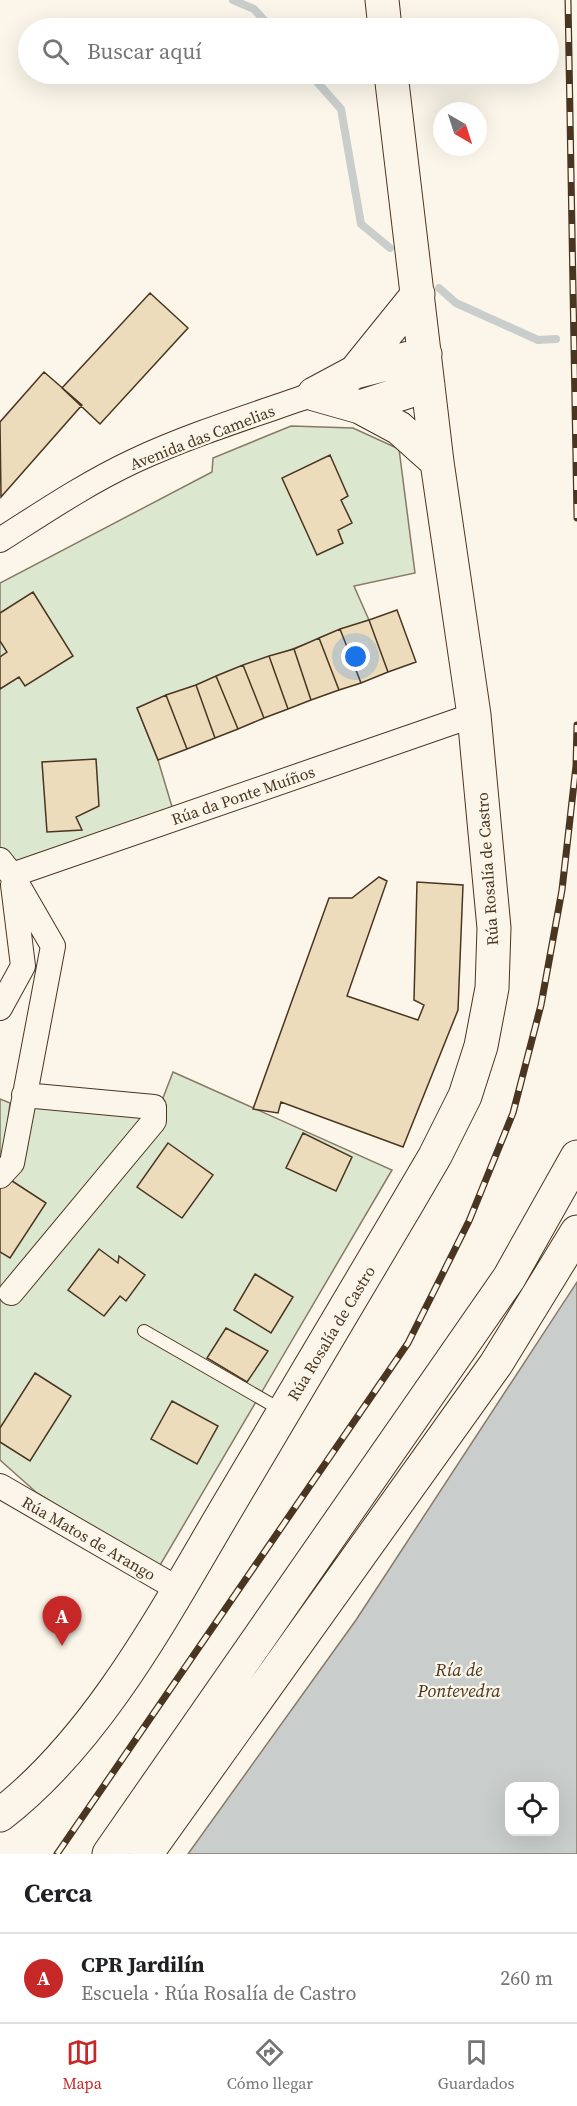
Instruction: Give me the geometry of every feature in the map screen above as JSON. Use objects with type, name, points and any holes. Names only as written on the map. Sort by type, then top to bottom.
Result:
[{"type":"main road","points":[[382,0],[384,18]]},
{"type":"main road","name":"Rúa Rosalía de Castro","points":[[0,1815],[60,1760],[100,1712],[178,1589],[435,1156],[465,1096],[481,1046],[492,988],[494,928],[474,716],[437,462],[392,84]]},
{"type":"main road","points":[[314,394],[355,372],[418,294]]},
{"type":"main road","points":[[355,372],[427,369]]},
{"type":"main road","points":[[360,407],[427,369]]},
{"type":"main road","points":[[314,394],[360,407],[399,428],[437,462]]},
{"type":"main road","points":[[109,1854],[509,1278],[577,1157]]},
{"type":"main road","points":[[146,1854],[496,1364],[577,1232]]},
{"type":"street","name":"Avenida das Camelias","points":[[0,540],[63,500],[134,462],[194,436],[314,394]]},
{"type":"street","name":"Rúa da Ponte Muíños","points":[[6,868],[474,716]]},
{"type":"street","points":[[0,1008],[23,966],[6,868]]},
{"type":"street","points":[[0,1176],[12,1162],[53,946],[6,868]]},
{"type":"street","points":[[11,1293],[154,1121],[154,1107],[24,1095]]},
{"type":"street","name":"Rúa Matos de Arango","points":[[0,1486],[178,1589]]},
{"type":"lane","name":"Rúa Rosalía de Castro","points":[[144,1331],[284,1412]]},
{"type":"green space","points":[[291,426],[353,428],[399,449],[415,573],[354,586],[369,620],[137,708],[158,760],[173,810],[14,866],[0,848],[0,583],[212,472],[213,458]]},
{"type":"green space","points":[[173,1072],[392,1170],[159,1567],[37,1493],[0,1460],[0,1185],[29,1103],[146,1112],[154,1121]]},
{"type":"green space","points":[[0,1099],[10,1103],[4,1154],[0,1159]]},
{"type":"water","name":"Ría de Pontevedra","points":[[577,1282],[577,1854],[188,1854],[356,1620]]},
{"type":"building","points":[[150,293],[188,328],[100,424],[62,388]]},
{"type":"building","points":[[44,372],[82,405],[1,497],[0,422]]},
{"type":"building","points":[[330,455],[348,496],[341,500],[352,523],[338,530],[343,543],[317,555],[282,478]]},
{"type":"building","points":[[33,592],[73,656],[25,686],[19,677],[0,689],[0,657],[7,652],[0,641],[0,613]]},
{"type":"building","points":[[397,610],[416,662],[388,672],[369,620]]},
{"type":"building","points":[[369,620],[388,672],[361,683],[340,629]]},
{"type":"building","points":[[340,629],[361,683],[339,690],[319,638]]},
{"type":"building","points":[[319,638],[339,690],[311,700],[294,649]]},
{"type":"building","points":[[294,649],[311,700],[288,709],[269,656]]},
{"type":"building","points":[[269,656],[288,709],[264,718],[243,665]]},
{"type":"building","points":[[243,665],[264,718],[238,729],[216,676]]},
{"type":"building","points":[[216,676],[238,729],[215,738],[196,685]]},
{"type":"building","points":[[196,685],[215,738],[187,749],[166,695]]},
{"type":"building","points":[[166,695],[187,749],[158,760],[137,708]]},
{"type":"building","points":[[96,759],[99,806],[76,817],[82,830],[47,832],[42,762]]},
{"type":"building","points":[[379,877],[387,881],[347,996],[418,1020],[424,1005],[414,1000],[417,882],[463,885],[458,1010],[403,1147],[281,1102],[278,1113],[253,1109],[329,898],[352,898]]},
{"type":"building","points":[[303,1133],[352,1157],[336,1191],[286,1168]]},
{"type":"building","points":[[168,1143],[213,1175],[182,1218],[137,1187]]},
{"type":"building","points":[[6,1177],[46,1203],[10,1258],[0,1252],[0,1186]]},
{"type":"building","points":[[99,1249],[118,1263],[119,1256],[145,1275],[126,1301],[120,1296],[104,1316],[68,1290]]},
{"type":"building","points":[[255,1274],[293,1297],[271,1333],[234,1310]]},
{"type":"building","points":[[226,1328],[268,1351],[247,1382],[207,1358]]},
{"type":"building","points":[[35,1373],[71,1396],[30,1461],[0,1442],[0,1428]]},
{"type":"building","points":[[172,1401],[218,1426],[197,1464],[151,1439]]},
{"type":"waterway","points":[[233,0],[254,9],[262,18]]},
{"type":"waterway","points":[[319,84],[341,109],[361,224],[390,248]]},
{"type":"waterway","points":[[439,288],[456,303],[538,340],[556,339]]},
{"type":"railway","points":[[568,0],[577,518]]},
{"type":"railway","points":[[57,1854],[408,1343],[469,1221],[513,1113],[541,1005],[562,890],[576,766],[577,725]]},
{"type":"place","name":"CPR Jardilín","points":[[62,1646]]}]
